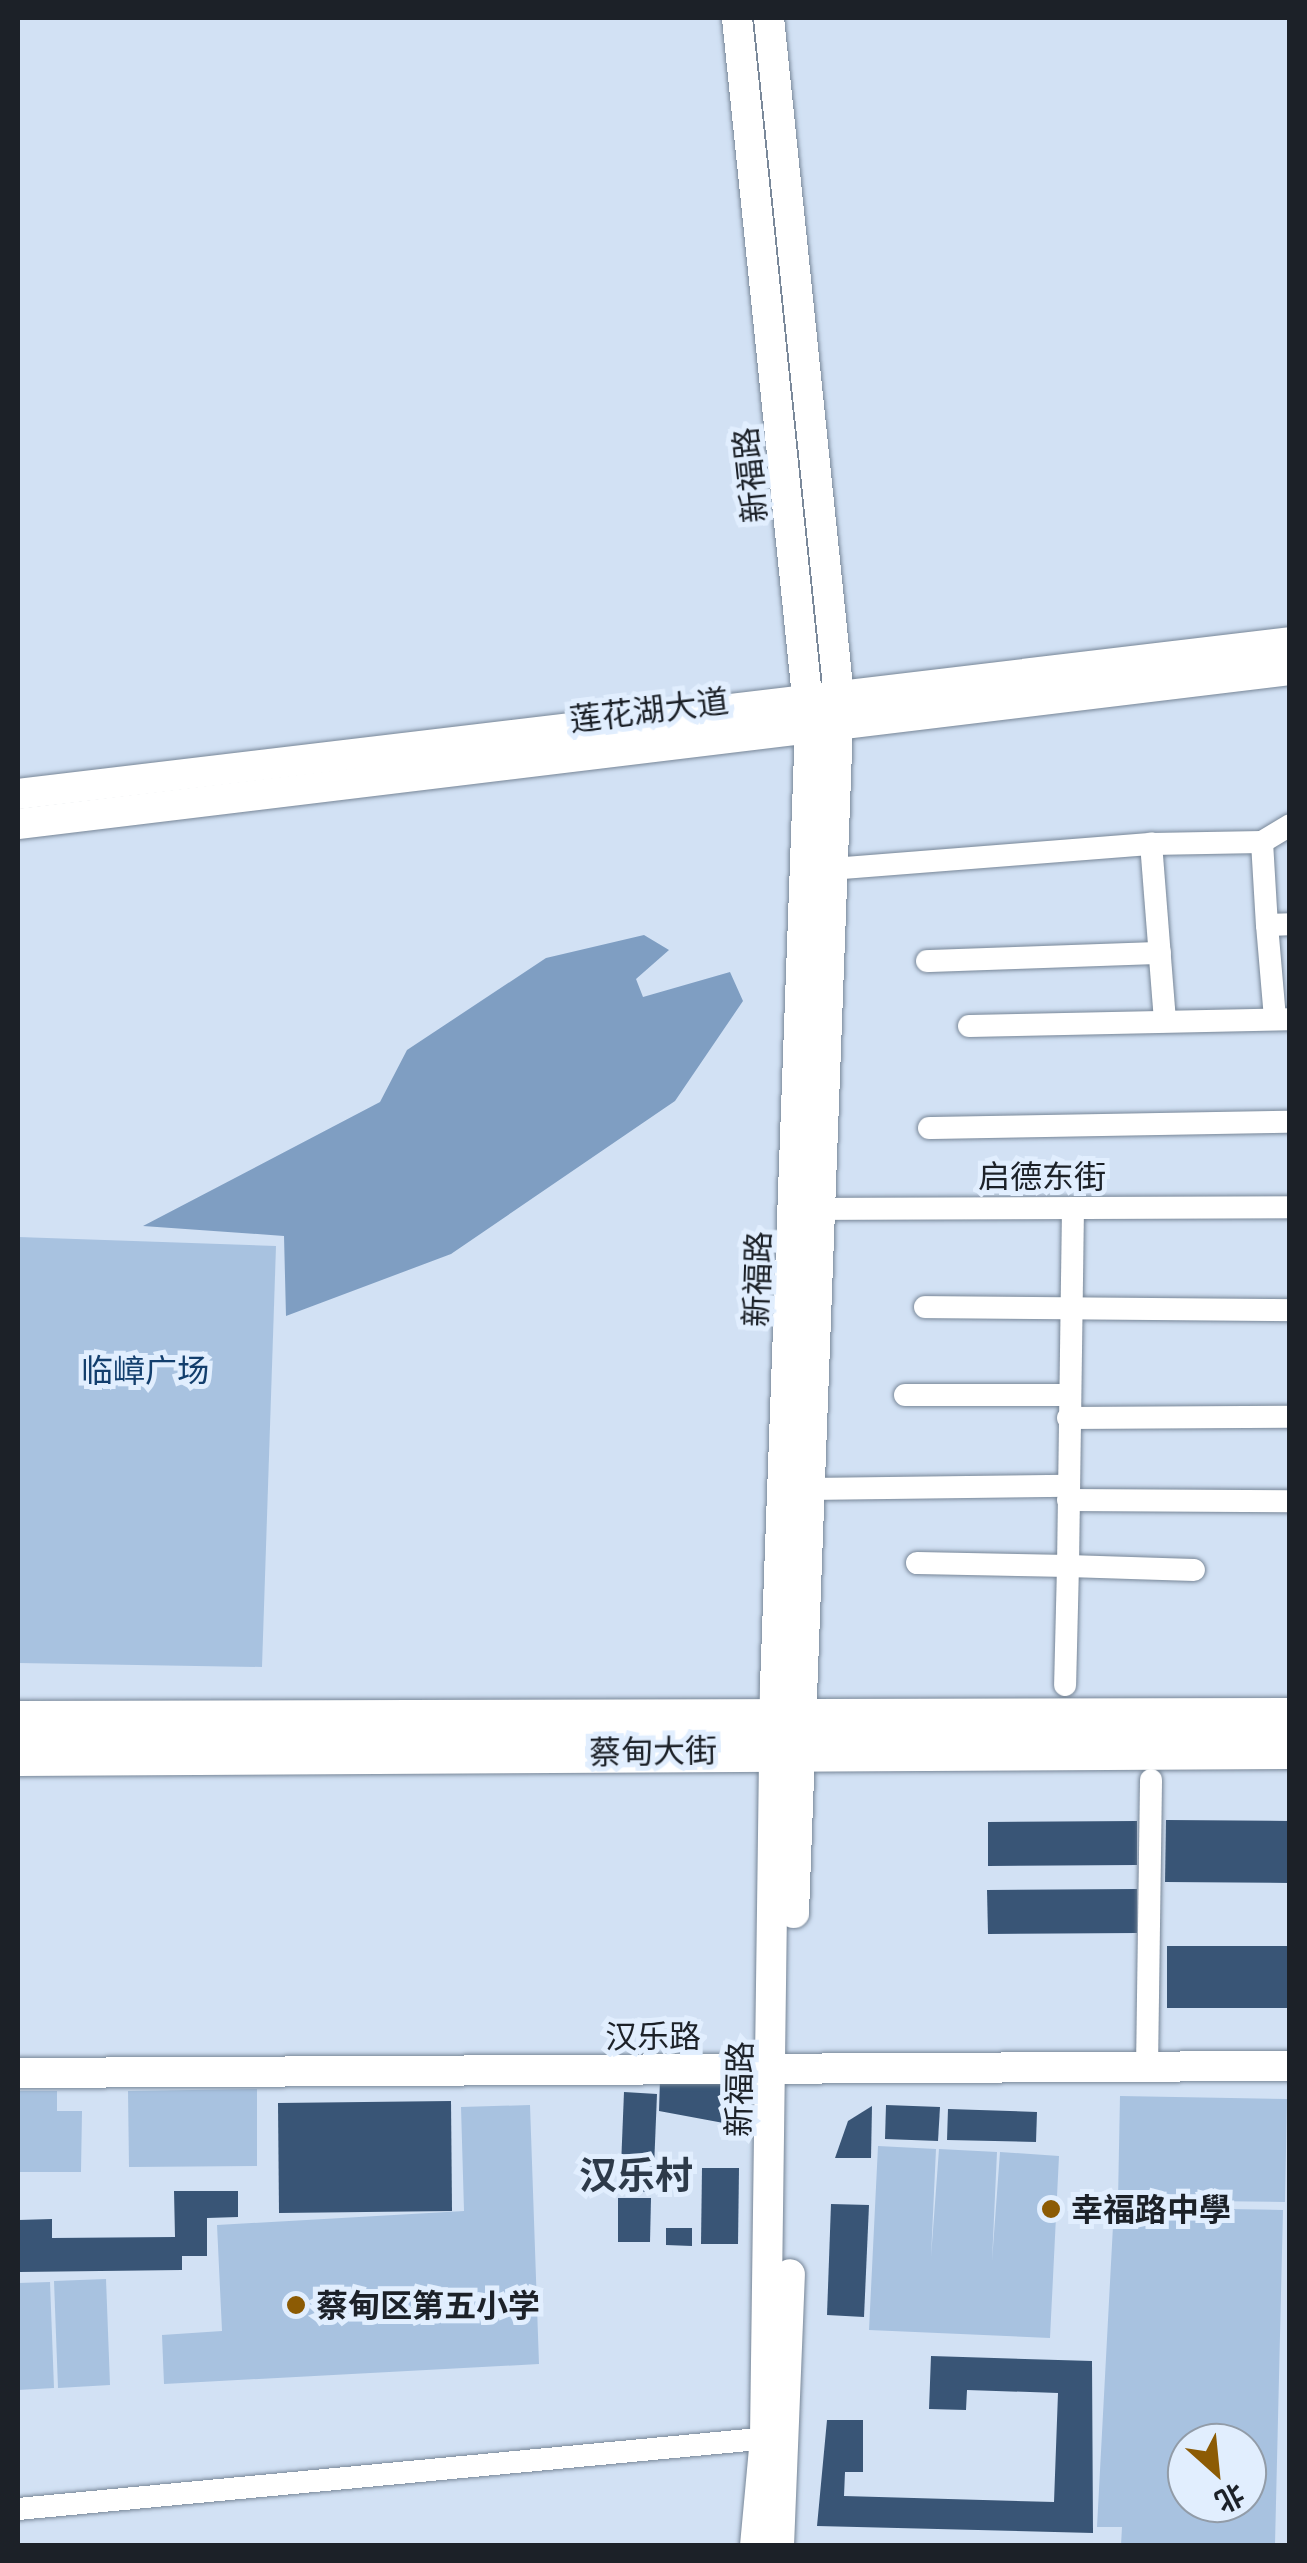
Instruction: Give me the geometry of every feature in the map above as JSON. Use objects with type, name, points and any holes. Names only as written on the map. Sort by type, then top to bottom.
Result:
[{"type":"main road","name":"蔡甸大街","points":[[18,1757],[1290,1717]]},
{"type":"main road","name":"蔡甸大街","points":[[18,1720],[786,1734],[1290,1750]]},
{"type":"street","name":"新福路","points":[[737,18],[823,711],[786,1734],[776,2437],[779,2546]]},
{"type":"street","name":"新福路","points":[[769,18],[823,711],[831,869],[806,1209],[808,1489],[786,1734]]},
{"type":"street","name":"莲花湖大道","points":[[18,824],[1290,642]]},
{"type":"street","name":"莲花湖大道","points":[[18,794],[823,711],[1290,670]]},
{"type":"street","points":[[831,869],[1151,844],[1262,842],[1290,826]]},
{"type":"street","points":[[968,1026],[1282,1019],[1278,924],[1262,842]]},
{"type":"street","points":[[1151,844],[1165,1021]]},
{"type":"street","points":[[927,961],[1160,953]]},
{"type":"street","points":[[929,1128],[1290,1122]]},
{"type":"street","name":"启德东街","points":[[806,1209],[1290,1207]]},
{"type":"street","points":[[1065,1685],[1072,1208]]},
{"type":"street","points":[[925,1307],[1290,1310]]},
{"type":"street","points":[[905,1394],[1290,1417]]},
{"type":"street","points":[[808,1489],[1290,1501]]},
{"type":"street","points":[[917,1563],[1194,1570]]},
{"type":"street","points":[[1146,2068],[1151,1780]]},
{"type":"street","name":"汉乐路","points":[[18,2072],[1290,2066]]},
{"type":"street","name":"新福路","points":[[755,2546],[776,2437]]},
{"type":"street","points":[[18,2509],[776,2437]]},
{"type":"green space","name":"临嶂广场","points":[[18,1237],[276,1246],[262,1667],[18,1663]]},
{"type":"green space","points":[[257,2089],[257,2166],[129,2167],[128,2091]]},
{"type":"green space","points":[[18,2091],[57,2091],[57,2111],[82,2111],[81,2172],[18,2172]]},
{"type":"green space","points":[[1120,2096],[1287,2099],[1285,2202],[1118,2200]]},
{"type":"green space","points":[[530,2105],[539,2364],[164,2384],[162,2335],[222,2331],[217,2225],[464,2211],[461,2107]]},
{"type":"green space","points":[[878,2146],[936,2149],[931,2257],[939,2149],[997,2152],[992,2261],[1000,2152],[1059,2156],[1050,2338],[869,2330]]},
{"type":"green space","points":[[1114,2207],[1283,2210],[1275,2545],[1121,2545],[1122,2527],[1097,2527]]},
{"type":"green space","points":[[106,2279],[110,2385],[58,2388],[54,2281]]},
{"type":"green space","points":[[50,2282],[54,2388],[18,2390],[18,2283]]},
{"type":"shaded area","points":[[644,935],[669,950],[636,979],[643,997],[730,972],[743,1001],[675,1101],[451,1254],[286,1316],[284,1236],[143,1226],[380,1102],[407,1050],[546,958]]},
{"type":"building","points":[[1166,1820],[1290,1821],[1290,1883],[1165,1882]]},
{"type":"building","points":[[1137,1821],[1137,1865],[988,1866],[988,1822]]},
{"type":"building","points":[[1137,1889],[1137,1933],[988,1934],[987,1890]]},
{"type":"building","points":[[1167,1946],[1290,1946],[1290,2008],[1167,2008]]},
{"type":"building","points":[[660,2079],[740,2083],[739,2114],[730,2114],[729,2124],[659,2111]]},
{"type":"building","points":[[624,2092],[657,2094],[653,2192],[620,2191]]},
{"type":"building","points":[[451,2101],[452,2211],[279,2213],[278,2103]]},
{"type":"building","points":[[886,2105],[940,2107],[938,2141],[885,2139]]},
{"type":"building","points":[[872,2106],[871,2158],[835,2158],[848,2121]]},
{"type":"building","points":[[948,2109],[1037,2112],[1036,2142],[947,2140]]},
{"type":"building","points":[[702,2168],[739,2168],[738,2244],[701,2244]]},
{"type":"building","points":[[174,2191],[238,2191],[238,2217],[207,2218],[207,2256],[182,2256],[182,2270],[19,2272],[19,2220],[52,2219],[52,2238],[175,2237]]},
{"type":"building","points":[[618,2198],[651,2198],[650,2242],[618,2242]]},
{"type":"building","points":[[831,2204],[869,2205],[864,2317],[827,2315]]},
{"type":"building","points":[[666,2228],[692,2228],[692,2246],[666,2245]]},
{"type":"building","points":[[931,2356],[1092,2361],[1093,2533],[817,2526],[827,2420],[863,2420],[863,2472],[845,2472],[844,2496],[1054,2502],[1058,2393],[967,2390],[966,2410],[929,2409]]},
{"type":"place","name":"幸福路中學","points":[[1051,2209]]},
{"type":"place","name":"蔡甸区第五小学","points":[[296,2305]]},
{"type":"district","name":"汉乐村","points":[[636,2175]]}]
